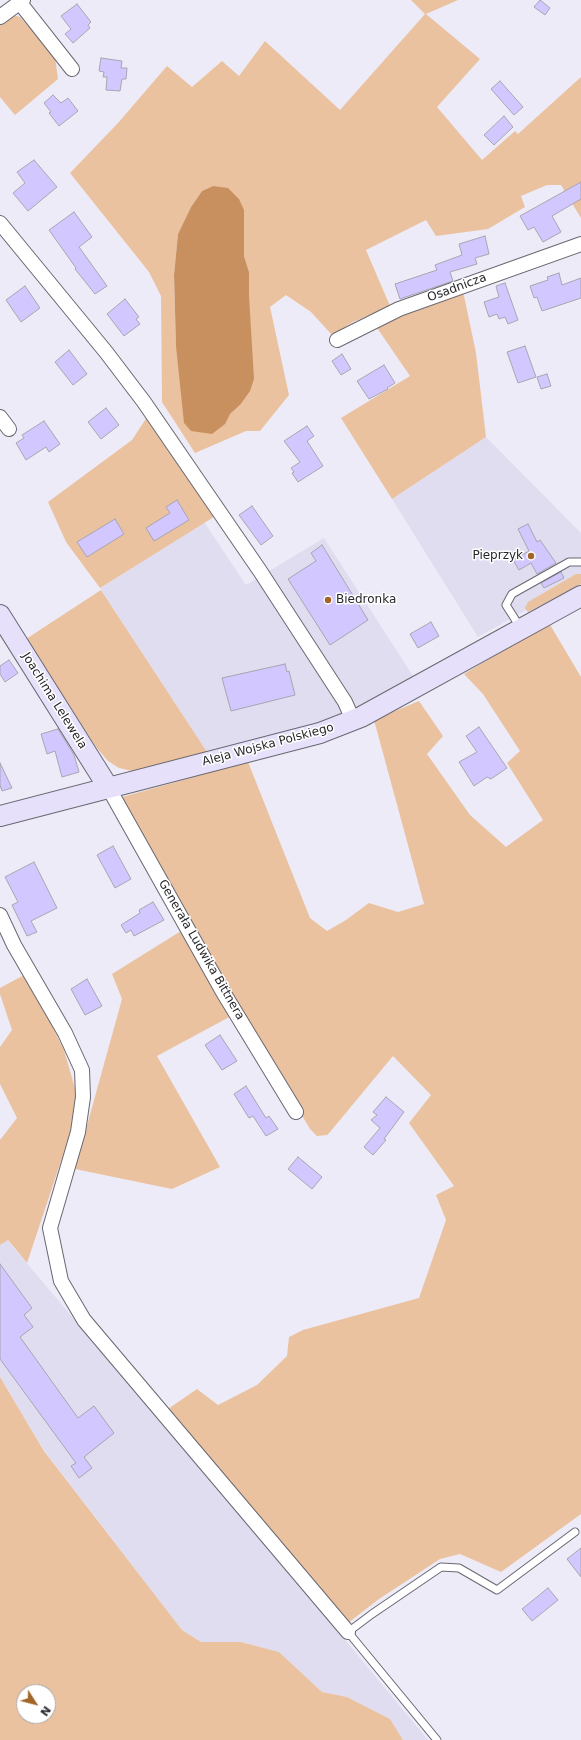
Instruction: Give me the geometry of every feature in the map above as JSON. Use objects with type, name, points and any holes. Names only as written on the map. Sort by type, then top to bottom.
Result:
[{"type":"street","points":[[0,17],[22,1],[72,69]]},
{"type":"street","points":[[0,223],[106,352],[144,402],[260,571],[345,702],[353,720]]},
{"type":"street","name":"Osadnicza","points":[[337,340],[399,309],[581,244]]},
{"type":"street","points":[[0,417],[9,429]]},
{"type":"street","name":"Aleja Wojska Polskiego","points":[[0,816],[320,733],[353,720],[581,596]]},
{"type":"street","name":"Joachima Lelewela","points":[[0,615],[108,787]]},
{"type":"street","name":"Generała Ludwika Bittnera","points":[[108,787],[223,992],[296,1112]]},
{"type":"street","points":[[0,915],[14,945],[65,1033],[82,1070],[83,1097],[78,1132],[50,1228],[61,1281],[84,1320],[348,1632]]},
{"type":"lane","points":[[521,629],[506,605],[512,594],[569,562],[581,562]]},
{"type":"lane","points":[[437,1740],[348,1632],[372,1614],[441,1568],[459,1568],[497,1590],[575,1532]]},
{"type":"shaded area","points":[[411,0],[458,0],[426,14],[480,59],[437,107],[482,160],[515,131],[518,134],[581,77],[581,218],[561,185],[547,185],[521,196],[525,207],[488,229],[436,236],[426,220],[366,250],[390,306],[353,322],[332,335],[311,312],[286,295],[270,307],[289,395],[260,431],[246,431],[195,453],[162,402],[161,296],[149,272],[70,173],[118,123],[167,66],[192,87],[222,61],[239,76],[265,41],[340,110],[425,14]],"holes":[[[213,186],[244,210],[244,256],[249,272],[240,405],[230,414],[176,346],[174,275],[178,234],[191,207],[202,191]]]},
{"type":"shaded area","points":[[13,15],[20,17],[55,57],[58,79],[15,115],[0,97],[0,22]]},
{"type":"shaded area","points":[[213,186],[228,188],[239,199],[244,210],[244,256],[249,272],[254,379],[250,391],[240,405],[230,414],[225,424],[212,434],[191,431],[184,423],[176,346],[174,275],[178,234],[191,207],[202,191]]},
{"type":"shaded area","points":[[463,291],[476,353],[486,437],[392,499],[341,418],[410,376],[373,322]]},
{"type":"shaded area","points":[[149,414],[217,515],[100,588],[66,542],[48,502],[132,440]]},
{"type":"shaded area","points":[[486,437],[581,533],[581,580],[478,637],[392,499]]},
{"type":"shaded area","points":[[204,522],[246,585],[324,538],[413,676],[359,707],[315,726],[207,752],[100,588]]},
{"type":"shaded area","points":[[576,574],[581,574],[581,584],[528,612],[525,608],[528,602]]},
{"type":"shaded area","points":[[101,590],[207,752],[132,771],[119,768],[108,761],[96,747],[26,639]]},
{"type":"shaded area","points":[[549,623],[581,677],[581,1514],[501,1572],[460,1554],[440,1559],[379,1599],[348,1623],[168,1409],[197,1389],[218,1405],[257,1385],[287,1356],[289,1337],[303,1330],[419,1298],[446,1220],[436,1195],[454,1186],[409,1123],[431,1095],[393,1056],[330,1132],[327,1135],[317,1136],[310,1129],[115,799],[248,762],[310,918],[327,931],[346,920],[369,903],[398,912],[424,904],[374,720],[419,701],[443,736],[427,754],[470,815],[506,847],[543,820],[507,763],[520,751],[483,694],[464,674]]},
{"type":"shaded area","points":[[181,931],[233,1015],[157,1056],[220,1167],[172,1189],[75,1169],[122,999],[112,974]]},
{"type":"shaded area","points":[[26,974],[64,1050],[76,1092],[70,1134],[27,1263],[8,1240],[0,1245],[0,1140],[17,1118],[0,1084],[0,1047],[12,1030],[0,994],[0,988]]},
{"type":"shaded area","points":[[7,1240],[268,1547],[428,1740],[403,1740],[390,1719],[347,1697],[322,1692],[279,1652],[241,1642],[201,1642],[182,1630],[44,1450],[0,1377],[0,1245]]},
{"type":"shaded area","points":[[0,1377],[44,1451],[182,1630],[201,1642],[241,1642],[279,1652],[322,1692],[347,1697],[390,1719],[403,1740],[0,1740]]},
{"type":"building","points":[[540,0],[550,8],[545,15],[534,7]]},
{"type":"building","points":[[77,4],[91,22],[88,25],[90,28],[73,43],[65,34],[71,29],[61,16]]},
{"type":"building","points":[[101,58],[122,61],[121,68],[127,68],[126,79],[122,79],[120,91],[106,90],[107,77],[103,77],[104,72],[99,71]]},
{"type":"building","points":[[500,81],[523,107],[514,115],[491,89]]},
{"type":"building","points":[[53,95],[61,103],[68,98],[78,111],[59,126],[49,113],[51,112],[44,103]]},
{"type":"building","points":[[504,116],[513,127],[494,145],[484,135]]},
{"type":"building","points":[[34,160],[57,187],[28,211],[13,193],[25,183],[17,172]]},
{"type":"building","points":[[581,182],[581,199],[552,216],[561,232],[543,242],[534,227],[528,230],[520,216]]},
{"type":"building","points":[[74,212],[92,237],[79,247],[107,286],[95,294],[75,269],[76,268],[49,230]]},
{"type":"building","points":[[485,236],[489,254],[475,258],[477,264],[450,272],[453,281],[400,299],[395,284],[437,270],[435,265],[462,255],[459,244]]},
{"type":"building","points":[[559,273],[562,285],[581,278],[581,298],[542,311],[537,297],[534,298],[530,286],[548,280],[547,277]]},
{"type":"building","points":[[505,283],[518,320],[508,324],[505,317],[499,319],[497,314],[489,317],[484,302],[499,297],[496,286]]},
{"type":"building","points":[[25,286],[40,308],[21,322],[6,300]]},
{"type":"building","points":[[125,299],[139,317],[136,319],[140,324],[124,336],[107,314]]},
{"type":"building","points":[[525,346],[536,377],[518,383],[507,352]]},
{"type":"building","points":[[69,350],[87,374],[73,385],[55,362]]},
{"type":"building","points":[[342,354],[351,369],[341,375],[332,361]]},
{"type":"building","points":[[384,365],[395,383],[387,388],[388,389],[369,399],[357,381]]},
{"type":"building","points":[[547,374],[551,386],[541,389],[537,377]]},
{"type":"building","points":[[106,408],[119,425],[101,439],[88,422]]},
{"type":"building","points":[[44,421],[60,444],[49,452],[46,447],[26,460],[16,443],[24,438],[22,435]]},
{"type":"building","points":[[307,426],[314,436],[307,441],[323,466],[298,482],[292,473],[294,472],[291,468],[300,462],[284,441]]},
{"type":"building","points":[[177,500],[189,520],[154,541],[146,528],[170,513],[166,507]]},
{"type":"building","points":[[252,506],[273,536],[261,545],[239,515]]},
{"type":"building","points":[[115,519],[124,534],[87,557],[77,542]]},
{"type":"building","points":[[528,524],[537,542],[540,540],[556,563],[537,574],[531,563],[519,570],[513,560],[529,551],[518,529]]},
{"type":"building","name":"Biedronka","points":[[322,545],[368,620],[330,645],[288,579],[316,561],[311,553]]},
{"type":"building","points":[[561,572],[564,578],[544,588],[541,583]]},
{"type":"building","points":[[431,622],[439,636],[418,648],[410,634]]},
{"type":"building","points":[[9,660],[18,673],[5,682],[0,674],[0,666]]},
{"type":"building","points":[[285,664],[287,672],[289,671],[295,695],[231,711],[222,678]]},
{"type":"building","points":[[479,727],[507,768],[491,779],[487,777],[474,786],[459,762],[477,752],[466,736]]},
{"type":"building","points":[[58,729],[74,755],[79,772],[62,777],[55,751],[47,754],[41,734]]},
{"type":"building","points":[[0,763],[12,788],[2,791],[0,785]]},
{"type":"building","points":[[113,846],[131,879],[115,888],[97,855]]},
{"type":"building","points":[[34,862],[57,908],[31,921],[37,932],[27,936],[12,905],[18,902],[5,877]]},
{"type":"building","points":[[153,902],[164,920],[134,936],[131,930],[126,933],[121,925],[140,913],[139,910]]},
{"type":"building","points":[[87,979],[102,1006],[85,1015],[71,989]]},
{"type":"building","points":[[220,1035],[237,1061],[222,1070],[205,1045]]},
{"type":"building","points":[[246,1086],[266,1118],[269,1116],[278,1129],[266,1136],[253,1116],[249,1118],[234,1094]]},
{"type":"building","points":[[386,1097],[404,1112],[384,1139],[386,1140],[373,1155],[364,1147],[380,1128],[371,1120],[377,1115],[373,1112]]},
{"type":"building","points":[[298,1157],[322,1177],[312,1189],[288,1169]]},
{"type":"building","points":[[0,1264],[32,1308],[24,1315],[33,1327],[20,1337],[78,1418],[94,1406],[114,1433],[84,1457],[92,1468],[79,1478],[71,1466],[76,1463],[0,1359]]},
{"type":"building","points":[[581,1548],[581,1577],[567,1559]]},
{"type":"building","points":[[548,1588],[558,1600],[532,1621],[522,1609]]},
{"type":"place","name":"Pieprzyk","points":[[531,556]]},
{"type":"place","name":"Biedronka","points":[[328,600]]}]
